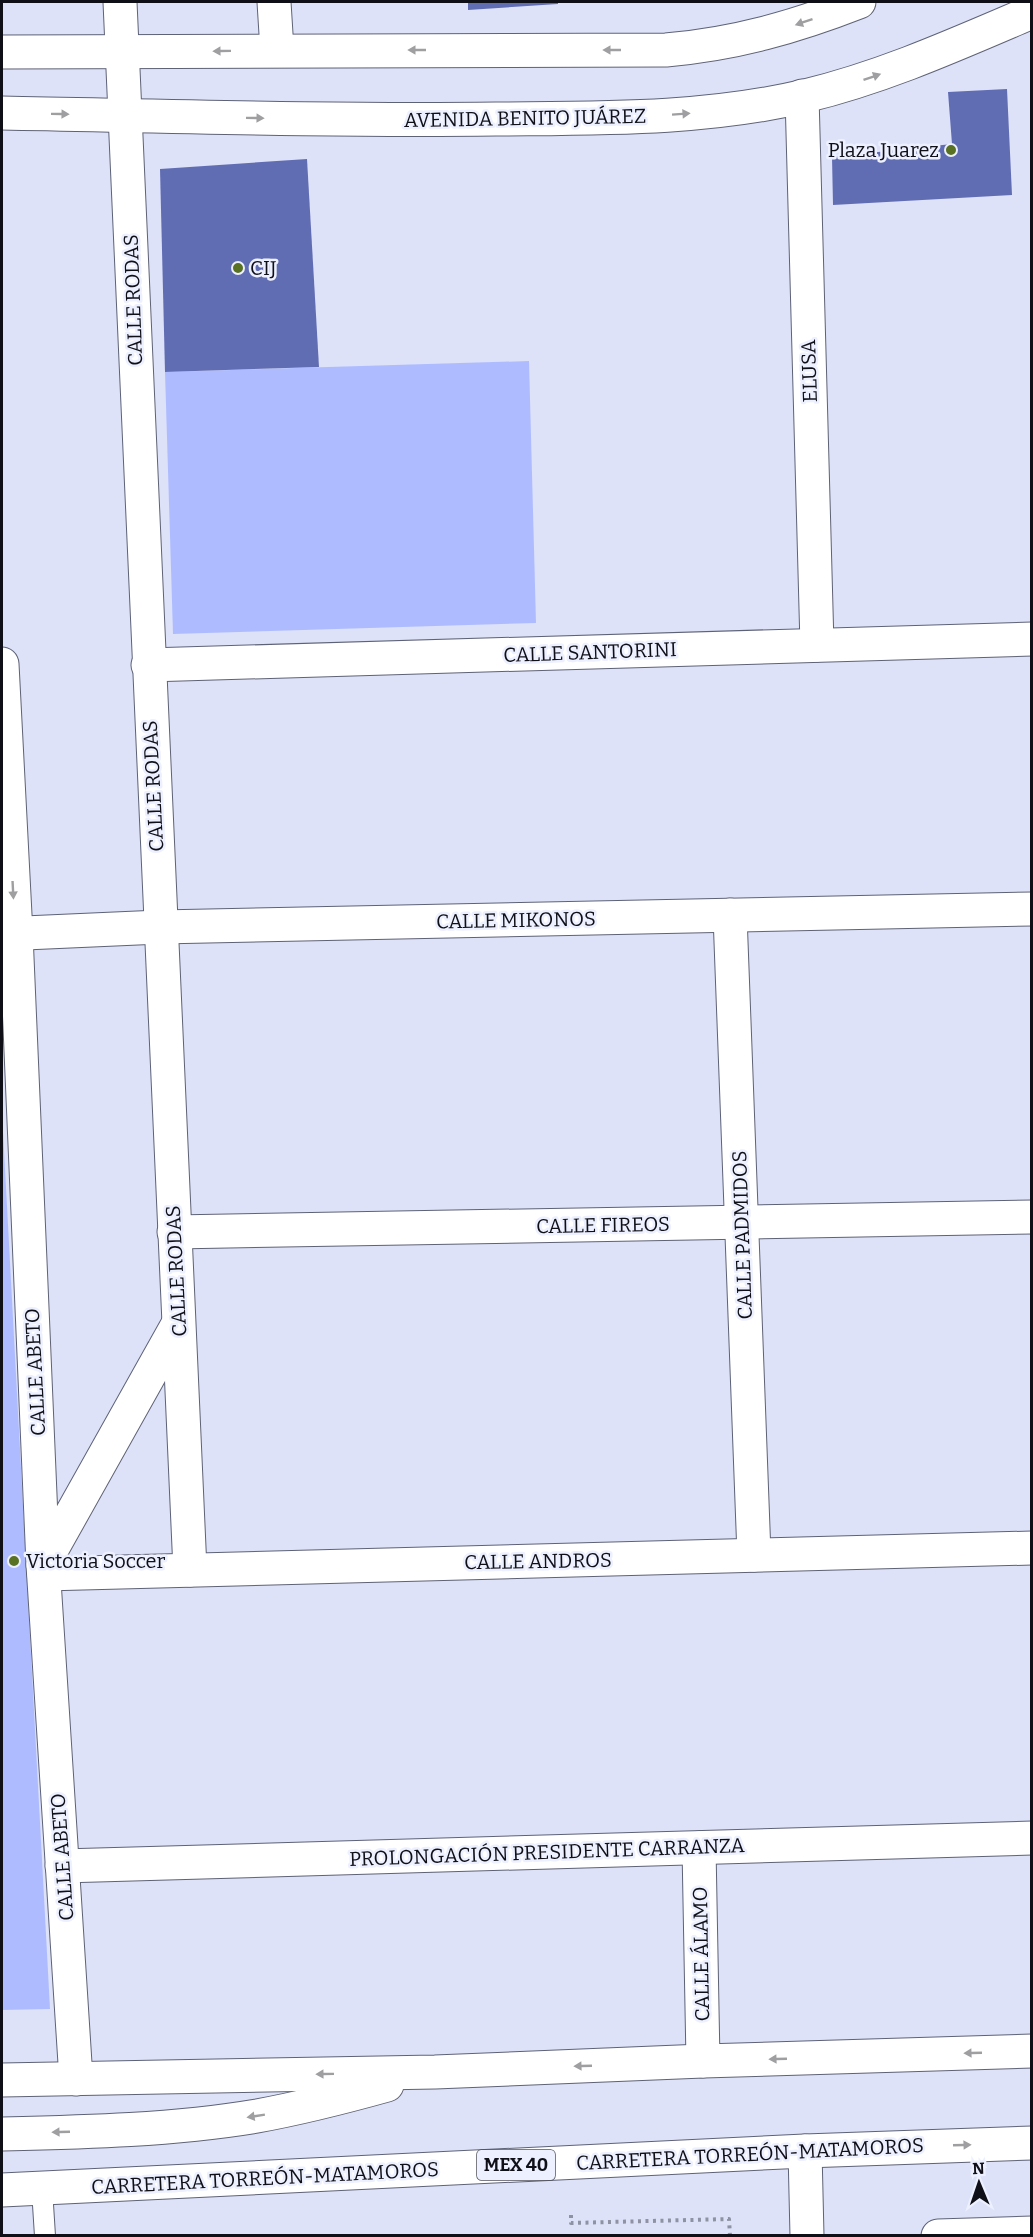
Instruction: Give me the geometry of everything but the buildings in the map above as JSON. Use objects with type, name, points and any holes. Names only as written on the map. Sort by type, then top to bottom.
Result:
[{"type":"main road","name":"CALLE RODAS","points":[[120,2],[189,1570]]},
{"type":"main road","points":[[274,2],[277,50]]},
{"type":"main road","points":[[2,52],[678,49],[737,41],[786,28],[859,2]]},
{"type":"main road","name":"AVENIDA BENITO JUÁREZ","points":[[2,113],[405,120],[627,118],[712,112],[802,96],[869,79],[1032,12]]},
{"type":"main road","name":"ELUSA","points":[[802,96],[817,645]]},
{"type":"main road","name":"CALLE SANTORINI","points":[[148,665],[1032,639]]},
{"type":"main road","name":"CALLE ABETO","points":[[2,664],[9,934],[44,1569],[76,2079]]},
{"type":"main road","name":"CALLE MIKONOS","points":[[9,934],[160,927],[1032,909]]},
{"type":"main road","name":"CALLE PADMIDOS","points":[[730,915],[754,1555]]},
{"type":"main road","name":"CALLE FIREOS","points":[[174,1232],[1032,1217]]},
{"type":"main road","points":[[44,1569],[178,1324]]},
{"type":"main road","name":"CALLE ANDROS","points":[[44,1569],[189,1570],[1032,1548]]},
{"type":"main road","name":"PROLONGACIÓN PRESIDENTE CARRANZA","points":[[62,1866],[1032,1838]]},
{"type":"main road","name":"CALLE ÁLAMO","points":[[699,1848],[703,2061]]},
{"type":"main road","points":[[10,2082],[435,2072],[703,2061],[1032,2052]]},
{"type":"main road","points":[[2,2134],[105,2131],[186,2125],[256,2116],[315,2104],[435,2072]]},
{"type":"main road","name":"CARRETERA TORREÓN-MATAMOROS","points":[[2,2190],[805,2151],[1032,2143]]},
{"type":"main road","points":[[805,2151],[807,2235]]},
{"type":"main road","points":[[938,2235],[1032,2233]]},
{"type":"lane","points":[[42,2189],[45,2235]]},
{"type":"path","points":[[571,2215],[571,2223],[729,2219],[730,2235]]},
{"type":"shaded area","points":[[529,361],[536,623],[173,634],[165,372]]},
{"type":"shaded area","name":"Victoria Soccer","points":[[2,1113],[50,2009],[2,2010]]},
{"type":"place","name":"Plaza Juarez","points":[[951,150]]},
{"type":"place","name":"CIJ","points":[[238,268]]},
{"type":"place","name":"Victoria Soccer","points":[[14,1561]]}]
